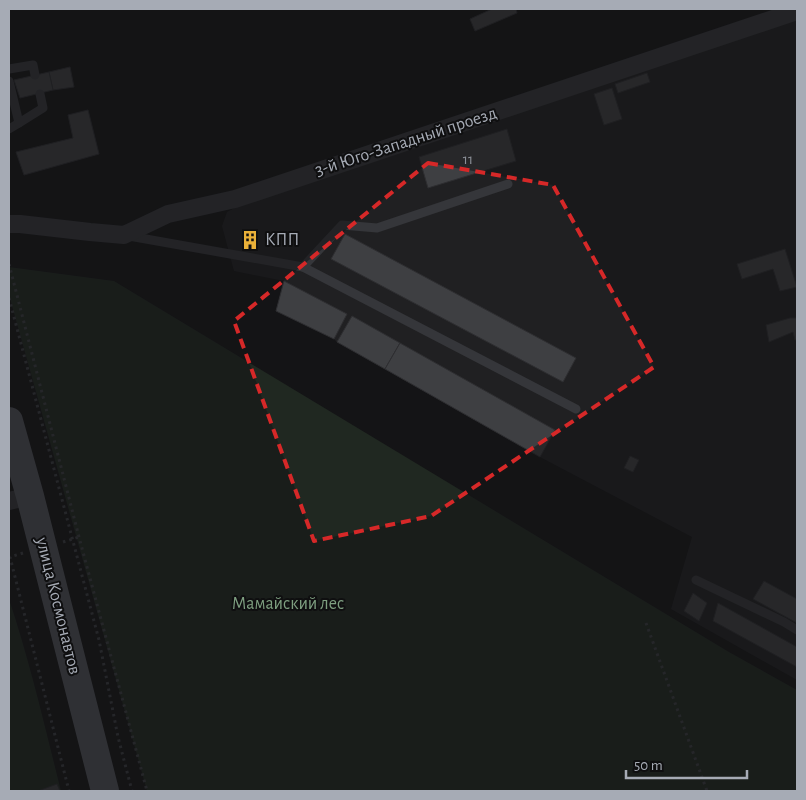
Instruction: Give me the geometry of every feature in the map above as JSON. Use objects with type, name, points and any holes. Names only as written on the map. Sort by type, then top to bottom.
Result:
[{"type":"main road","name":"улица Космонавтов","points":[[9,421],[15,497],[34,550],[105,791]]},
{"type":"main road","name":"улица Космонавтов","points":[[34,550],[87,791]]},
{"type":"street","name":"3-й Юго-Западный проезд","points":[[124,235],[168,214],[236,199],[797,11]]},
{"type":"street","points":[[9,224],[124,235]]},
{"type":"lane","points":[[9,69],[33,65],[35,75]]},
{"type":"lane","points":[[9,81],[19,123]]},
{"type":"lane","points":[[9,129],[43,108],[40,94]]},
{"type":"lane","points":[[303,267],[342,225],[377,228],[508,184]]},
{"type":"lane","points":[[124,235],[303,267],[576,409]]},
{"type":"lane","points":[[696,580],[797,630]]},
{"type":"path","points":[[9,264],[79,537],[148,791]]},
{"type":"path","points":[[9,298],[98,640],[118,738],[132,791]]},
{"type":"path","points":[[70,791],[10,557],[79,537]]},
{"type":"path","points":[[646,623],[708,791]]},
{"type":"highlighted area","points":[[428,163],[553,185],[654,367],[431,516],[314,541],[234,321]]},
{"type":"shaded area","points":[[797,19],[797,680],[671,609],[692,537],[540,457],[334,339],[276,311],[284,281],[234,271],[222,226],[227,212],[247,201],[412,149],[756,31]]},
{"type":"green space","name":"Мамайский лес","points":[[9,267],[114,281],[729,652],[797,690],[797,791],[147,791],[9,295]]},
{"type":"green space","points":[[9,599],[30,671],[61,791],[9,791]]},
{"type":"building","points":[[492,9],[516,9],[517,13],[475,31],[470,19]]},
{"type":"building","points":[[70,67],[74,87],[53,90],[49,72]]},
{"type":"building","points":[[49,72],[53,90],[20,98],[14,80]]},
{"type":"building","points":[[647,73],[650,82],[618,93],[615,84]]},
{"type":"building","points":[[612,88],[622,119],[604,125],[594,94]]},
{"type":"building","points":[[88,110],[99,154],[24,175],[16,152],[73,138],[68,115]]},
{"type":"building","points":[[507,129],[516,161],[428,188],[419,157]]},
{"type":"building","name":"КПП","points":[[244,233],[256,233],[256,248],[244,247]]},
{"type":"building","points":[[345,234],[576,358],[563,382],[331,259]]},
{"type":"building","points":[[785,249],[797,287],[780,291],[773,269],[742,279],[737,264]]},
{"type":"building","points":[[284,281],[347,314],[334,339],[276,311]]},
{"type":"building","points":[[352,316],[400,343],[385,369],[337,342]]},
{"type":"building","points":[[790,318],[797,318],[797,340],[795,340],[793,332],[769,342],[766,325]]},
{"type":"building","points":[[400,343],[555,430],[540,457],[385,369]]},
{"type":"building","points":[[630,456],[639,460],[633,472],[624,468]]},
{"type":"building","points":[[764,581],[797,599],[797,623],[753,599]]},
{"type":"building","points":[[693,593],[707,603],[699,621],[684,611]]},
{"type":"building","points":[[718,603],[797,647],[797,667],[713,621]]},
{"type":"building","points":[[57,784],[60,791],[38,791]]},
{"type":"place","name":"КПП","points":[[250,240]]}]
